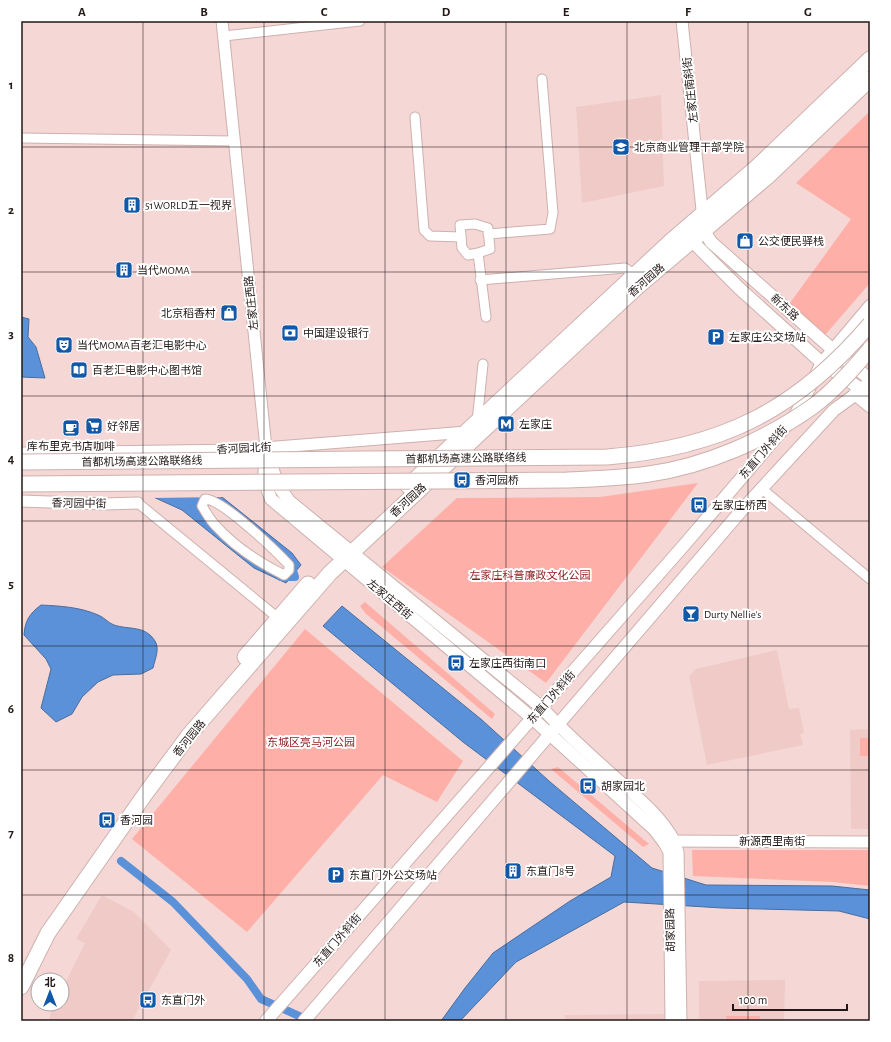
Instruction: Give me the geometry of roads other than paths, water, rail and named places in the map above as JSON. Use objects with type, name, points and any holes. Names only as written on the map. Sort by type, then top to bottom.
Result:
[{"type":"highway","name":"香河园路","points":[[343,552],[493,422],[636,288],[687,236],[703,213],[757,167],[870,59]]},
{"type":"highway","name":"香河园路","points":[[21,964],[61,898],[135,792],[182,729],[343,552],[472,427],[635,275],[687,236],[704,231],[767,177],[870,79]]},
{"type":"highway","name":"首都机场高速公路联络线","points":[[21,462],[607,457],[643,454],[672,448],[744,425],[781,405],[832,365],[849,349],[870,324]]},
{"type":"highway","name":"首都机场高速公路联络线","points":[[21,484],[567,480],[619,478],[651,474],[708,460],[737,448],[775,429],[812,407],[840,382],[870,349]]},
{"type":"highway","name":"香河园路","points":[[21,987],[48,933],[146,793],[286,614]]},
{"type":"main road","name":"新东路","points":[[704,231],[711,242],[832,349],[866,387]]},
{"type":"main road","name":"新东路","points":[[687,236],[739,288],[822,363],[866,387]]},
{"type":"main road","name":"东直门外斜街","points":[[269,1017],[532,718],[796,414],[822,363],[832,349],[870,306]]},
{"type":"main road","name":"东直门外斜街","points":[[304,1021],[762,489],[834,410],[866,387]]},
{"type":"main road","name":"左家庄西路","points":[[266,448],[278,484],[289,501],[343,552]]},
{"type":"main road","name":"左家庄西街","points":[[343,552],[541,707],[558,725]]},
{"type":"main road","name":"左家庄西街","points":[[343,552],[532,718],[549,735]]},
{"type":"main road","points":[[558,725],[649,809],[668,829],[671,846]]},
{"type":"main road","points":[[549,735],[654,828],[671,846]]},
{"type":"street","name":"左家庄西路","points":[[222,21],[266,448]]},
{"type":"street","points":[[224,36],[360,21]]},
{"type":"street","name":"左家庄南斜街","points":[[682,21],[704,231]]},
{"type":"street","points":[[488,234],[550,229],[553,213],[542,79]]},
{"type":"street","points":[[415,117],[424,230],[430,236],[461,237]]},
{"type":"street","points":[[21,138],[234,141]]},
{"type":"street","points":[[475,224],[488,228],[488,234],[490,249],[468,255],[462,248],[460,225],[475,224]]},
{"type":"street","points":[[478,252],[480,280],[486,317]]},
{"type":"street","points":[[480,280],[625,268],[635,275]]},
{"type":"street","points":[[472,427],[483,364]]},
{"type":"street","points":[[866,387],[870,407]]},
{"type":"street","name":"香河园北街","points":[[21,453],[266,448],[472,427]]},
{"type":"street","points":[[762,489],[870,579]]},
{"type":"street","points":[[205,499],[210,499],[229,512],[272,547],[289,565],[289,570],[284,575],[271,569],[226,536],[215,526],[202,506],[205,499]]},
{"type":"street","name":"香河园中街","points":[[21,501],[138,503]]},
{"type":"street","points":[[138,503],[286,614]]},
{"type":"street","name":"新源西里南街","points":[[671,846],[870,842]]},
{"type":"street","name":"胡家园路","points":[[671,846],[681,1021]]},
{"type":"street","name":"胡家园路","points":[[672,1021],[675,914]]},
{"type":"water","points":[[21,317],[29,319],[28,337],[36,347],[45,378],[21,377]]},
{"type":"water","points":[[144,473],[222,497],[292,553],[301,565],[286,583],[254,568],[182,510],[129,486],[21,488],[21,474]],"holes":[[[205,499],[213,501],[236,516],[261,538],[289,565],[289,570],[284,575],[275,570],[248,553],[223,533],[212,521],[202,505]]]},
{"type":"water","points":[[41,605],[63,606],[84,610],[100,616],[114,625],[146,632],[155,641],[157,647],[157,654],[153,668],[141,674],[113,675],[98,682],[82,697],[72,714],[56,722],[41,708],[51,669],[46,659],[24,635],[28,618]]},
{"type":"water","points":[[342,606],[482,720],[549,781],[652,868],[706,885],[832,886],[870,890],[870,919],[839,911],[722,908],[624,902],[516,962],[460,1021],[441,1021],[493,953],[570,901],[611,877],[615,856],[463,742],[323,626]]},
{"type":"waterway","points":[[281,577],[295,577],[291,564]]},
{"type":"waterway","points":[[121,861],[173,902],[247,979],[261,999],[308,1020]]},
{"type":"place","name":"北京商业管理干部学院","points":[[621,147]]},
{"type":"place","name":"51WORLD五一视界","points":[[132,205]]},
{"type":"place","name":"公交便民驿栈","points":[[745,241]]},
{"type":"place","name":"当代MOMA","points":[[124,270]]},
{"type":"place","name":"北京稻香村","points":[[229,313]]},
{"type":"place","name":"中国建设银行","points":[[290,333]]},
{"type":"place","name":"左家庄公交场站","points":[[716,337]]},
{"type":"place","name":"当代MOMA百老汇电影中心","points":[[64,345]]},
{"type":"place","name":"百老汇电影中心图书馆","points":[[79,370]]},
{"type":"place","name":"左家庄","points":[[506,424]]},
{"type":"place","name":"好邻居","points":[[94,426]]},
{"type":"place","name":"库布里克书店咖啡","points":[[71,428]]},
{"type":"place","name":"香河园桥","points":[[462,480]]},
{"type":"place","name":"左家庄桥西","points":[[699,505]]},
{"type":"place","name":"Durty Nellie's","points":[[691,614]]},
{"type":"place","name":"左家庄西街南口","points":[[456,663]]},
{"type":"place","name":"胡家园北","points":[[588,786]]},
{"type":"place","name":"香河园","points":[[107,820]]},
{"type":"place","name":"东直门8号","points":[[513,871]]},
{"type":"place","name":"东直门外公交场站","points":[[336,875]]},
{"type":"place","name":"东直门外","points":[[148,1000]]},
{"type":"park label","name":"左家庄科普廉政文化公园","points":[[530,575]]},
{"type":"park label","name":"东城区亮马河公园","points":[[311,742]]}]
